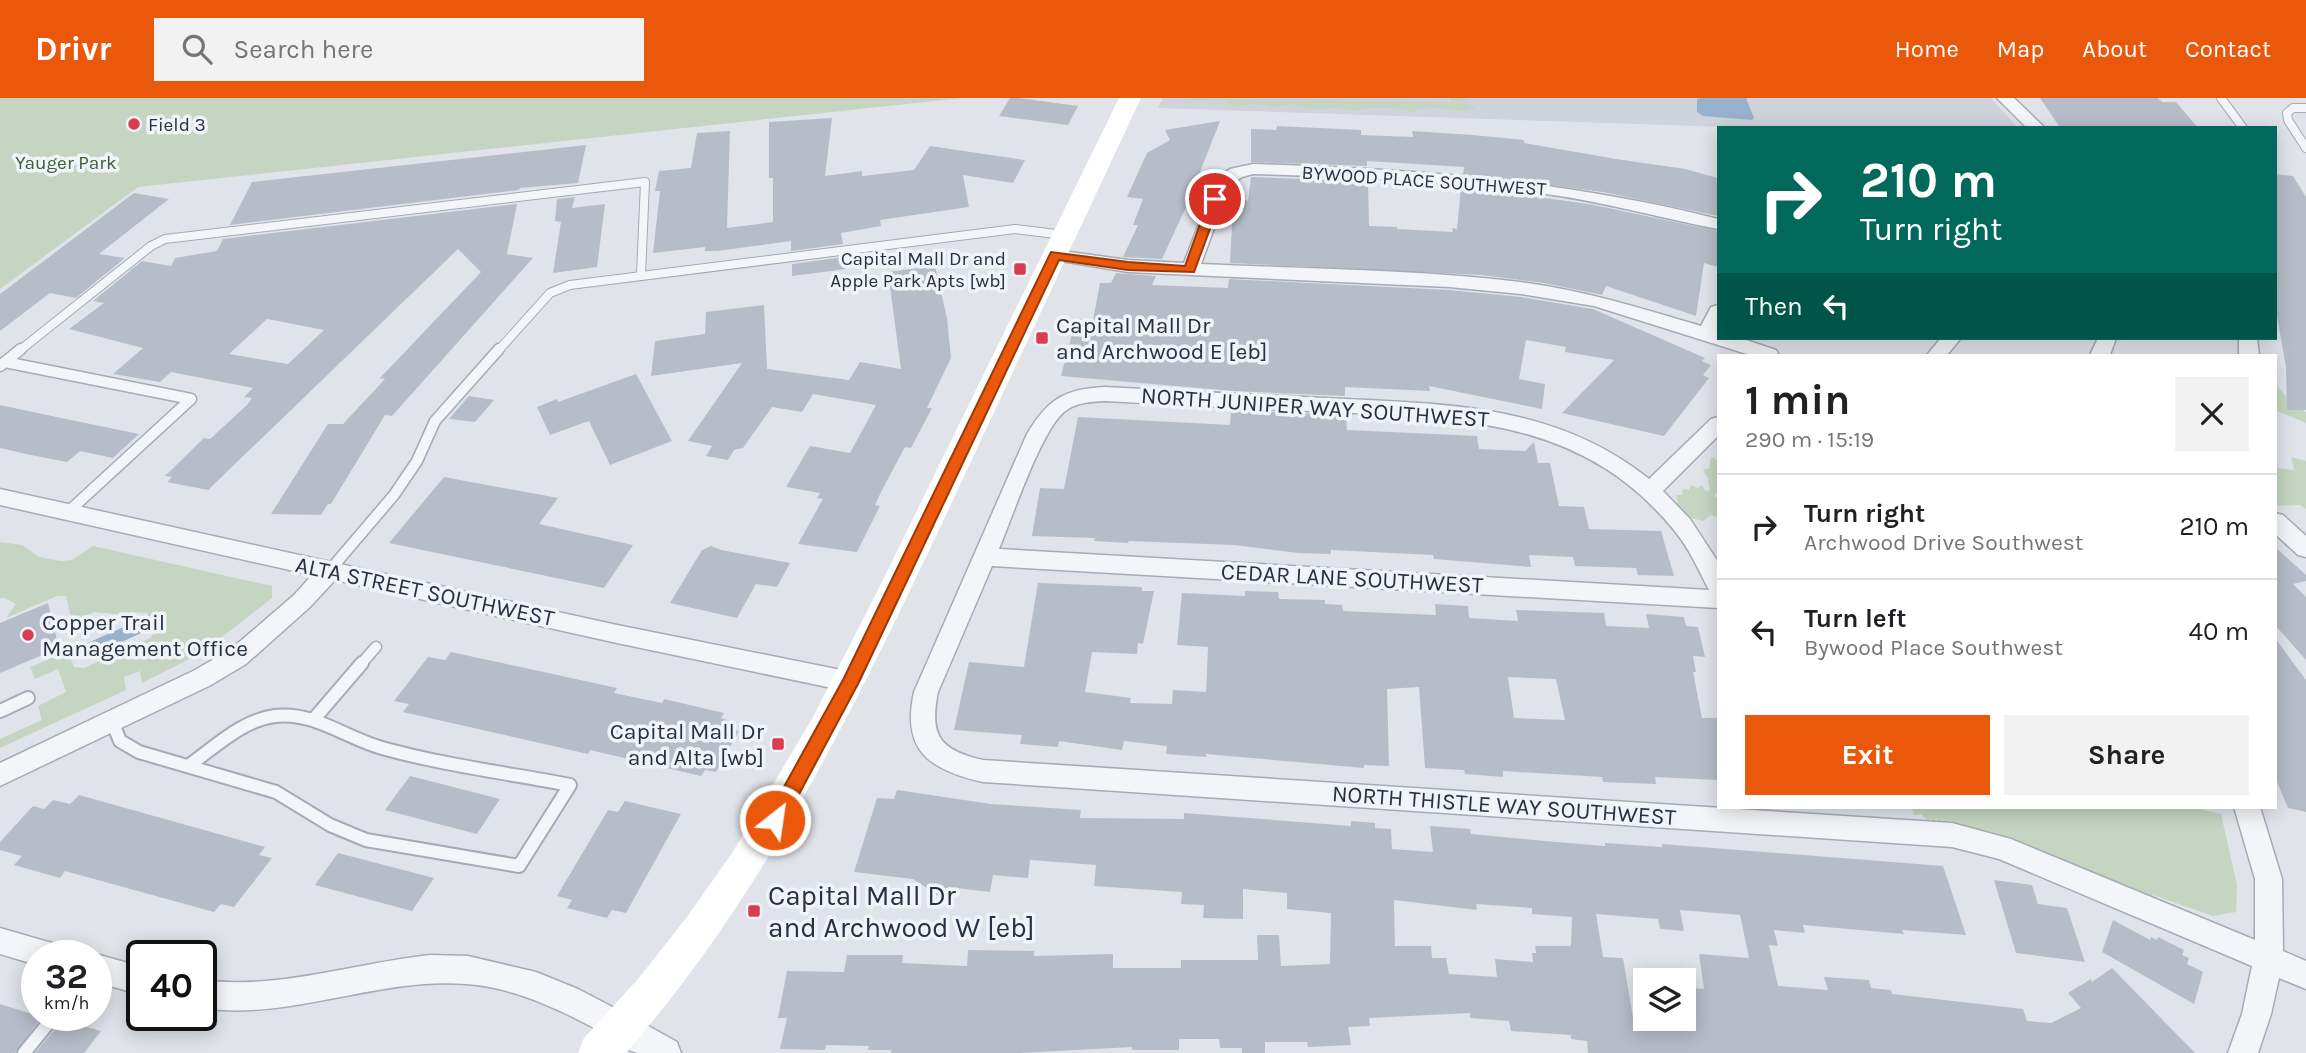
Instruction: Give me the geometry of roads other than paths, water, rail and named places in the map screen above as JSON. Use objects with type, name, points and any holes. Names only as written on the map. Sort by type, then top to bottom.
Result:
[{"type":"street","points":[[598,1053],[675,963],[764,839],[851,682],[1130,98]]},
{"type":"street","points":[[2006,98],[2034,126]]},
{"type":"street","name":"BYWOOD PLACE SOUTHWEST","points":[[1189,270],[1222,183],[1236,173],[1254,169],[1488,181],[1545,187],[1634,202],[1717,224]]},
{"type":"street","points":[[1060,245],[1128,266],[1449,281],[1521,288],[1596,301],[1716,336]]},
{"type":"street","points":[[1727,340],[1766,354]]},
{"type":"street","points":[[1938,354],[1949,340]]},
{"type":"street","name":"NORTH JUNIPER WAY SOUTHWEST","points":[[986,557],[1048,414],[1067,400],[1091,394],[1448,412],[1499,418],[1528,425],[1592,452],[1651,491],[1680,522],[1703,555],[1717,583]]},
{"type":"street","points":[[1651,491],[1717,425]]},
{"type":"street","name":"ALTA STREET SOUTHWEST","points":[[0,497],[851,682]]},
{"type":"street","points":[[2277,523],[2306,549]]},
{"type":"street","name":"CEDAR LANE SOUTHWEST","points":[[986,557],[1717,599]]},
{"type":"street","name":"NORTH THISTLE WAY SOUTHWEST","points":[[986,557],[921,710],[923,731],[933,751],[962,767],[983,771],[1778,815],[1952,835],[2002,848],[2306,975]]},
{"type":"street","points":[[0,775],[202,678],[239,657],[302,601],[330,570]]},
{"type":"street","points":[[2243,1053],[2256,1023],[2267,957],[2270,888],[2248,809]]},
{"type":"street","points":[[0,941],[21,947]]},
{"type":"street","points":[[217,995],[273,998],[393,973],[449,969],[509,976],[560,994],[666,1053]]},
{"type":"lane","points":[[2221,98],[2242,126]]},
{"type":"lane","points":[[2306,108],[2293,108],[2287,113],[2288,120],[2306,148]]},
{"type":"lane","points":[[2,364],[151,246],[165,239],[645,182],[641,275]]},
{"type":"lane","points":[[330,570],[394,495],[417,461],[435,421],[550,293],[570,285],[641,275],[1015,229],[1060,245]]},
{"type":"lane","points":[[2,364],[191,398],[68,512]]},
{"type":"lane","points":[[314,719],[376,647]]},
{"type":"lane","points":[[0,712],[28,698]]},
{"type":"lane","points":[[112,721],[120,741],[139,752],[276,792],[330,825],[366,840],[519,866],[570,785],[379,747],[314,719],[294,715],[273,717],[251,725],[188,766]]},
{"type":"lane","points":[[24,1053],[42,1031]]},
{"type":"water","points":[[1700,98],[1746,98],[1754,118],[1752,120],[1703,116],[1697,112],[1697,99]]},
{"type":"water","points":[[135,622],[141,633],[88,658],[83,645]]},
{"type":"place","name":"Field 3","points":[[134,124]]},
{"type":"place","name":"Capital Mall Dr and Apple Park Apts [wb]","points":[[1020,269]]},
{"type":"place","name":"Capital Mall Dr and Archwood E [eb]","points":[[1042,338]]},
{"type":"place","name":"Copper Trail Management Office","points":[[28,635]]},
{"type":"place","name":"Capital Mall Dr and Alta [wb]","points":[[778,744]]},
{"type":"place","name":"Capital Mall Dr and Archwood W [eb]","points":[[754,911]]},
{"type":"park label","name":"Yauger Park","points":[[66,162]]}]
